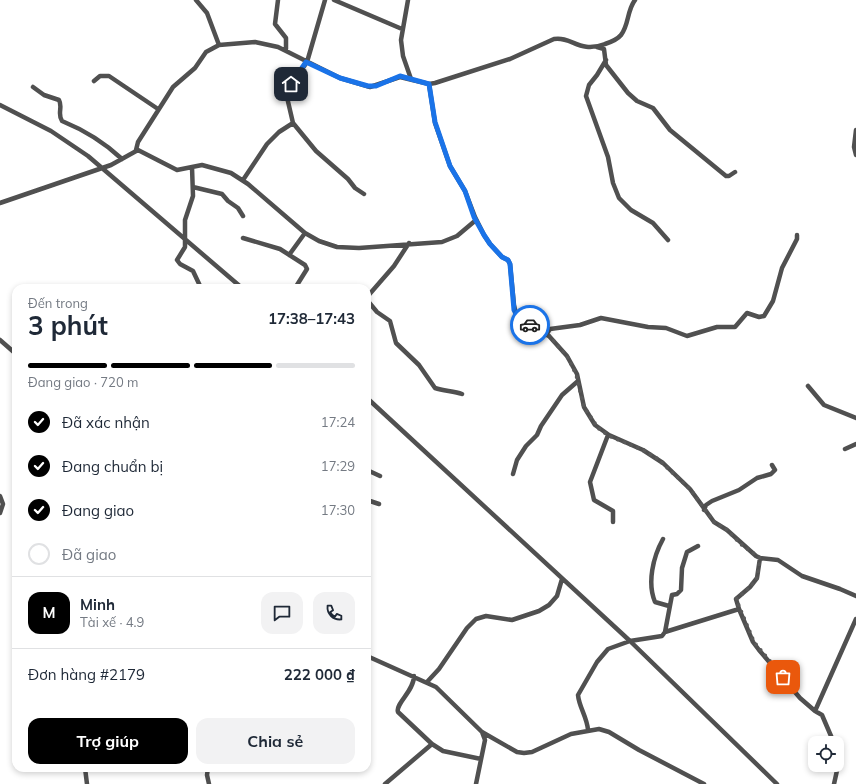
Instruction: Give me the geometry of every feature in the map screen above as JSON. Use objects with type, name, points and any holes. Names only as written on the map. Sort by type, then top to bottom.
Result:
[{"type":"street","points":[[196,0],[206,13],[219,45]]},
{"type":"street","points":[[278,0],[275,24],[286,38],[286,49]]},
{"type":"street","points":[[325,0],[306,62],[286,93],[294,123],[316,151],[348,179],[355,188],[364,194]]},
{"type":"street","points":[[334,0],[402,28]]},
{"type":"street","points":[[408,0],[402,28],[401,48],[411,79]]},
{"type":"street","points":[[597,47],[612,42],[620,35],[635,0]]},
{"type":"street","points":[[136,150],[138,142],[158,109],[174,87],[195,68],[206,52],[219,45],[255,42],[286,49],[306,62],[340,78],[370,86],[404,76],[429,84],[510,59],[554,39],[560,38],[582,46],[604,49],[606,65],[628,93],[637,100],[653,108],[670,130],[726,176],[729,176],[735,172]]},
{"type":"street","points":[[606,60],[598,75],[589,85],[586,96],[608,157],[613,183],[622,203],[653,223],[668,240]]},
{"type":"street","points":[[94,81],[100,76],[109,76],[158,109]]},
{"type":"street","points":[[429,84],[435,122],[446,158],[465,191],[476,220],[490,244],[502,257],[508,260],[510,264],[514,306],[518,317],[546,335],[567,356],[574,368],[584,407],[595,424],[608,435],[643,450],[658,459],[690,489],[704,510],[717,524],[727,530],[742,545],[760,558],[778,560],[802,576],[856,596]]},
{"type":"street","points":[[33,87],[44,95],[59,100],[61,106],[59,116],[62,121],[97,140],[122,159]]},
{"type":"street","points":[[0,105],[51,131],[103,168],[237,284]]},
{"type":"street","points":[[243,180],[267,144],[279,132],[294,123]]},
{"type":"street","points":[[856,130],[854,147],[856,155]]},
{"type":"street","points":[[0,203],[103,168],[136,150],[142,151],[171,168],[181,170],[208,165],[231,173],[243,180],[305,233],[319,241],[337,247],[359,248],[436,242],[451,239],[476,220]]},
{"type":"street","points":[[192,167],[192,202],[185,220],[185,247],[177,260],[180,264],[193,272],[199,284]]},
{"type":"street","points":[[193,187],[222,194],[228,201],[238,208],[243,216]]},
{"type":"street","points":[[289,255],[305,233]]},
{"type":"street","points":[[546,335],[550,329],[580,326],[601,318],[648,327],[666,328],[692,336],[711,329],[735,326],[747,313],[760,317],[764,316],[770,309],[782,268],[797,239],[797,235]]},
{"type":"street","points":[[243,238],[277,248],[306,267],[298,284]]},
{"type":"street","points":[[371,293],[394,266],[409,243]]},
{"type":"street","points":[[371,304],[377,312],[390,321],[396,343],[419,365],[435,388],[443,388],[450,392],[462,394]]},
{"type":"street","points":[[0,340],[12,350]]},
{"type":"street","points":[[512,474],[516,460],[537,434],[562,395],[578,381]]},
{"type":"street","points":[[808,386],[824,405],[856,418]]},
{"type":"street","points":[[371,402],[630,641],[777,784]]},
{"type":"street","points":[[608,435],[590,484],[594,500],[613,511],[613,522]]},
{"type":"street","points":[[845,449],[856,444]]},
{"type":"street","points":[[704,510],[706,505],[712,501],[739,490],[759,477],[771,474],[775,470],[772,465]]},
{"type":"street","points":[[371,472],[380,476]]},
{"type":"street","points":[[0,496],[3,500],[0,513]]},
{"type":"street","points":[[371,501],[379,504]]},
{"type":"street","points":[[663,539],[656,553],[652,566],[651,588],[655,602],[669,606]]},
{"type":"street","points":[[665,632],[672,594],[680,592],[682,568],[688,552],[698,546]]},
{"type":"street","points":[[760,558],[757,578],[750,587],[736,599],[739,609],[759,650],[800,698],[822,715],[831,736]]},
{"type":"street","points":[[427,682],[439,669],[467,628],[476,619],[486,616],[512,620],[539,611],[549,605],[557,596],[562,579]]},
{"type":"street","points":[[588,730],[587,718],[578,700],[578,692],[597,662],[608,649],[630,641],[662,636],[665,632],[739,609]]},
{"type":"street","points":[[815,711],[856,619]]},
{"type":"street","points":[[371,658],[427,682],[448,697],[482,732],[512,749],[524,753],[536,751],[571,734],[599,728],[704,784]]},
{"type":"street","points":[[414,676],[414,684],[396,710],[432,744],[449,753],[481,759]]},
{"type":"street","points":[[476,784],[485,740],[482,732]]},
{"type":"street","points":[[385,784],[432,744]]},
{"type":"street","points":[[85,772],[87,784]]},
{"type":"street","points":[[207,772],[209,784]]},
{"type":"street","points":[[834,784],[837,772]]},
{"type":"way so far","points":[[530,325],[549,336],[567,356],[576,374],[584,407],[598,428],[609,436],[643,450],[663,463],[690,489],[714,522],[727,530],[742,545],[760,558],[757,578],[741,596],[736,599],[754,642],[759,650],[783,677]]},
{"type":"route","points":[[291,84],[306,62],[340,78],[368,86],[376,86],[400,76],[429,84],[429,94],[435,122],[450,166],[465,191],[474,217],[484,235],[502,257],[508,260],[510,264],[514,310],[518,317],[530,325]]}]
